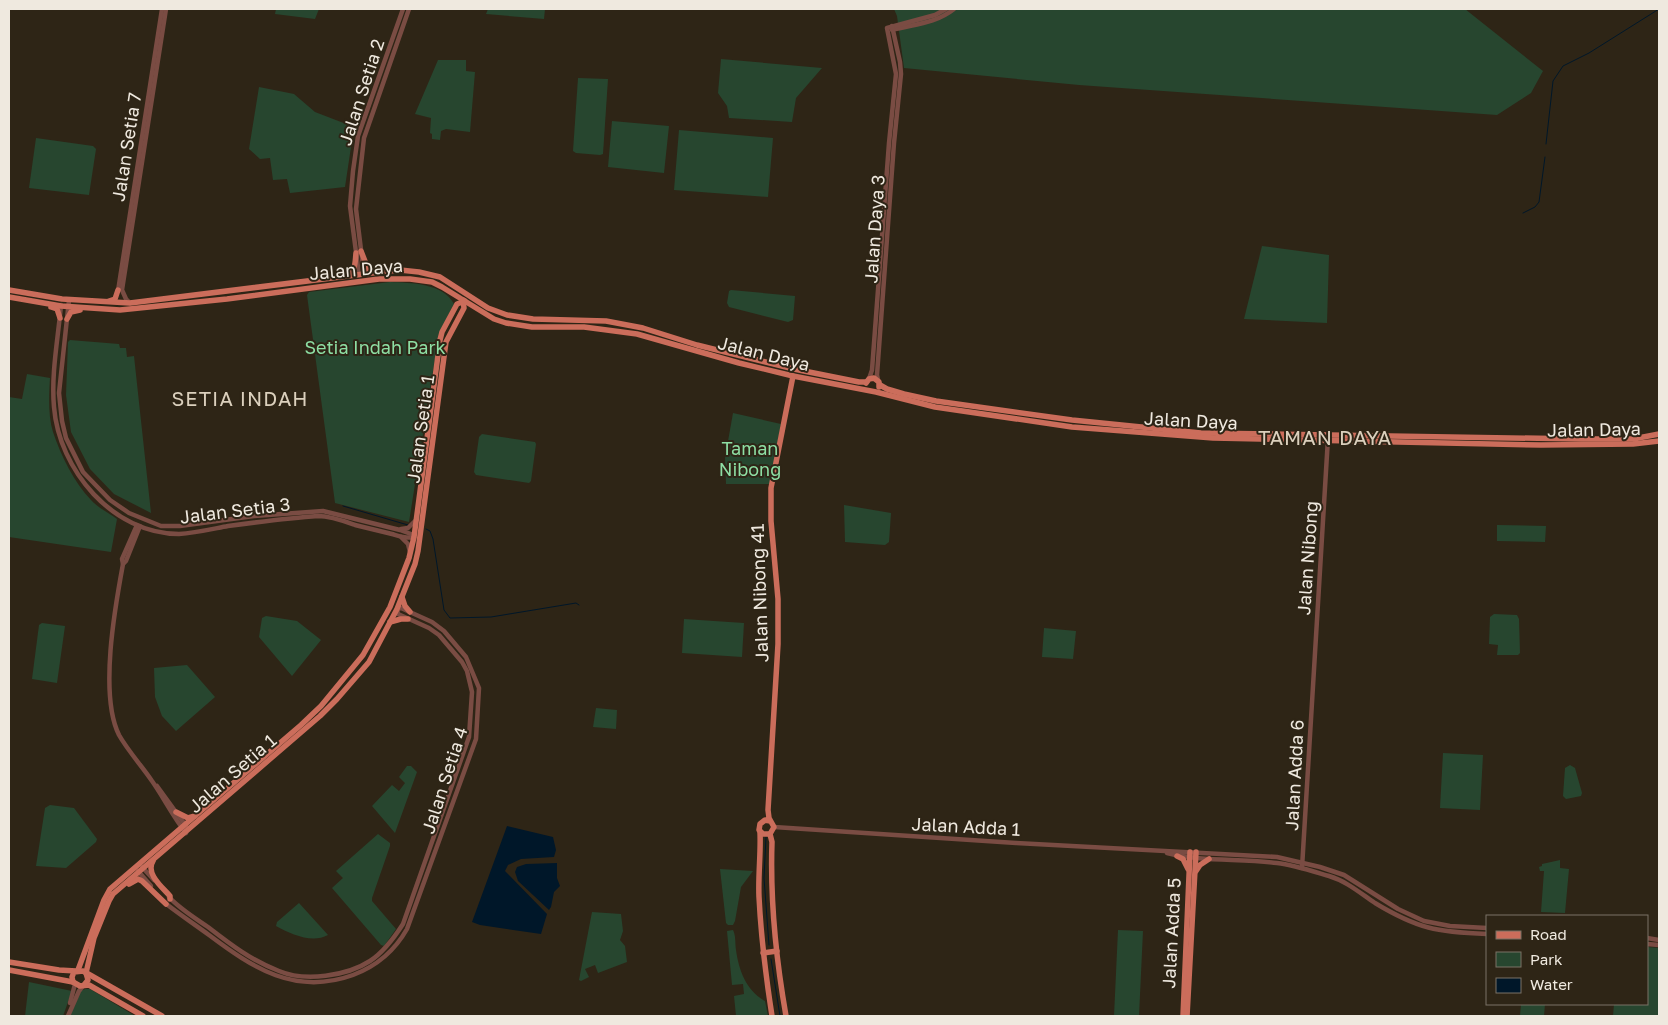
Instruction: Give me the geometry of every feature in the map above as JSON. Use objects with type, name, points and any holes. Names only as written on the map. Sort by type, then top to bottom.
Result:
[{"type":"main road","points":[[358,252],[368,269],[380,272]]},
{"type":"main road","points":[[340,277],[352,273],[358,252]]},
{"type":"main road","name":"Jalan Daya","points":[[9,290],[65,300],[116,303],[217,293],[400,270],[440,277],[497,313],[533,319],[606,321],[643,328],[696,345],[794,369],[859,382],[868,380]]},
{"type":"main road","points":[[348,284],[361,276],[380,279]]},
{"type":"main road","name":"Jalan Daya","points":[[9,298],[65,307],[133,309],[400,278],[432,282],[494,319],[506,323],[532,327],[599,328],[637,334],[739,363],[935,407],[1072,427],[1213,438],[1633,439],[1659,434]]},
{"type":"main road","points":[[452,284],[460,293],[464,302],[468,301],[488,308]]},
{"type":"main road","points":[[105,302],[114,299],[120,290]]},
{"type":"main road","points":[[217,293],[227,299],[232,291]]},
{"type":"main road","points":[[448,291],[456,301],[454,310]]},
{"type":"main road","name":"Jalan Setia 1","points":[[77,971],[110,889],[139,868],[172,845],[185,829],[196,816],[301,725],[340,685],[364,656],[390,607],[410,554],[414,537],[440,340],[442,332],[457,304],[464,302],[464,308],[446,342],[433,448],[415,564],[397,609],[369,662],[320,716],[185,829],[139,868],[113,894],[94,938],[86,973]]},
{"type":"main road","points":[[44,303],[57,309],[63,318],[71,312],[84,308]]},
{"type":"main road","points":[[116,303],[133,309]]},
{"type":"main road","points":[[460,314],[468,310],[478,310]]},
{"type":"main road","name":"Jalan Nibong 41","points":[[767,821],[778,644],[778,599],[771,521],[771,488],[793,376]]},
{"type":"main road","points":[[874,378],[879,382],[878,389],[872,392],[866,388],[868,380],[874,378]]},
{"type":"main road","name":"Jalan Daya","points":[[879,382],[887,389],[936,401],[1072,420],[1201,433],[1541,445],[1633,444],[1659,441]]},
{"type":"main road","points":[[415,564],[417,544],[414,537],[418,536],[424,505]]},
{"type":"main road","points":[[373,637],[397,609],[396,604],[401,578]]},
{"type":"main road","points":[[390,622],[409,615],[402,597]]},
{"type":"main road","points":[[337,699],[340,693],[340,685],[347,686],[354,679]]},
{"type":"main road","points":[[176,812],[188,818],[196,816]]},
{"type":"main road","points":[[772,1016],[763,953],[758,862],[759,826],[767,821],[774,828],[770,834],[772,842],[772,902],[786,1016]]},
{"type":"main road","points":[[760,832],[765,835],[770,834]]},
{"type":"main road","points":[[113,894],[138,879],[142,880],[168,902],[170,896],[150,872],[150,866],[152,862],[172,845]]},
{"type":"main road","name":"Jalan Adda 5","points":[[1183,1016],[1193,855]]},
{"type":"main road","points":[[1177,856],[1183,859],[1192,873],[1209,859]]},
{"type":"main road","name":"Jalan Adda 5","points":[[1187,1016],[1192,873]]},
{"type":"main road","points":[[763,953],[777,951]]},
{"type":"main road","points":[[9,962],[59,970],[83,971],[162,1016]]},
{"type":"main road","points":[[9,970],[91,986],[143,1016]]},
{"type":"main road","points":[[74,983],[73,974],[77,971]]},
{"type":"main road","points":[[84,985],[88,980],[86,973]]},
{"type":"street","name":"Jalan Setia 7","points":[[120,290],[162,9]]},
{"type":"street","name":"Jalan Setia 7","points":[[120,290],[166,9]]},
{"type":"street","name":"Jalan Setia 2","points":[[361,276],[350,200],[352,171],[358,136],[403,9]]},
{"type":"street","name":"Jalan Setia 2","points":[[358,252],[357,186],[364,138],[409,9]]},
{"type":"street","points":[[898,79],[887,30],[935,15],[946,9]]},
{"type":"street","points":[[893,28],[908,27],[938,19],[954,9]]},
{"type":"street","points":[[898,47],[900,33],[908,27]]},
{"type":"street","points":[[893,28],[901,68],[898,79]]},
{"type":"street","name":"Jalan Daya 3","points":[[868,380],[872,370],[889,143],[898,79]]},
{"type":"street","name":"Jalan Daya 3","points":[[879,382],[877,374],[898,79]]},
{"type":"street","points":[[350,200],[357,186],[352,171]]},
{"type":"street","points":[[120,290],[130,302]]},
{"type":"street","points":[[116,303],[120,290]]},
{"type":"street","name":"Jalan Setia 3","points":[[65,300],[53,393],[60,439],[69,460],[84,484],[100,501],[126,519],[151,530],[180,534],[267,520],[323,516],[400,536],[414,537]]},
{"type":"street","name":"Jalan Setia 3","points":[[63,318],[59,393],[66,438],[83,472],[110,500],[129,513],[155,524],[180,526],[254,516],[323,510],[400,530],[414,537]]},
{"type":"street","name":"Jalan Nibong","points":[[1313,683],[1328,438]]},
{"type":"street","points":[[129,513],[139,525]]},
{"type":"street","points":[[400,530],[412,525],[417,515]]},
{"type":"street","points":[[243,524],[254,516],[267,520]]},
{"type":"street","points":[[126,519],[132,526],[135,534]]},
{"type":"street","points":[[139,525],[155,524]]},
{"type":"street","points":[[139,525],[122,559],[123,564],[109,660],[111,704],[119,734],[185,829]]},
{"type":"street","points":[[135,534],[151,530]]},
{"type":"street","points":[[400,536],[410,547],[410,554]]},
{"type":"street","name":"Jalan Setia 4","points":[[139,868],[168,902],[243,953],[279,972],[311,977],[342,973],[370,962],[391,942],[403,924],[470,737],[472,702],[470,683],[462,662],[439,635],[401,608],[397,609]]},
{"type":"street","name":"Jalan Adda 6","points":[[1302,868],[1313,683]]},
{"type":"street","points":[[154,783],[176,812],[185,829]]},
{"type":"street","name":"Jalan Adda 1","points":[[774,828],[1156,851],[1193,855],[1277,857],[1303,862],[1344,875],[1378,898],[1412,917],[1434,924],[1486,928]]},
{"type":"street","name":"Jalan Adda 1","points":[[1156,851],[1177,856],[1193,855],[1209,859],[1277,863],[1302,868],[1342,881],[1396,915],[1421,927],[1450,933],[1486,934]]},
{"type":"street","points":[[67,1016],[74,992],[74,983]]},
{"type":"street","points":[[67,1016],[79,990],[84,985]]},
{"type":"green space","points":[[276,9],[319,9],[315,19],[275,14]]},
{"type":"green space","points":[[488,9],[545,9],[544,19],[486,14]]},
{"type":"green space","points":[[894,9],[1465,9],[1543,71],[1531,93],[1497,115],[1079,85],[904,68],[897,16]]},
{"type":"green space","points":[[721,59],[822,68],[796,98],[792,122],[729,118],[727,106],[718,93]]},
{"type":"green space","points":[[438,60],[466,60],[466,71],[475,72],[470,132],[446,129],[441,131],[440,140],[432,139],[432,134],[430,133],[431,118],[415,114]]},
{"type":"green space","points":[[578,78],[608,79],[603,154],[600,155],[576,153],[573,151]]},
{"type":"green space","points":[[259,87],[294,94],[315,112],[354,127],[345,187],[290,193],[287,179],[273,180],[270,158],[260,159],[249,149]]},
{"type":"green space","points":[[612,121],[669,126],[664,173],[608,167]]},
{"type":"green space","points":[[679,130],[773,138],[768,197],[674,190]]},
{"type":"green space","points":[[36,138],[93,146],[96,149],[89,195],[29,188]]},
{"type":"green space","points":[[1262,246],[1329,255],[1327,323],[1244,319]]},
{"type":"green space","name":"Setia Indah Park","points":[[390,282],[417,284],[434,288],[449,297],[454,304],[439,333],[409,522],[335,503],[307,295],[309,292]]},
{"type":"green space","points":[[729,291],[795,296],[793,320],[788,322],[729,307],[727,303]]},
{"type":"green space","points":[[70,340],[119,344],[120,348],[126,348],[127,357],[134,356],[151,513],[114,494],[90,469],[71,432],[66,395],[68,342]]},
{"type":"green space","points":[[27,374],[50,378],[49,405],[51,426],[64,459],[79,485],[91,500],[117,519],[111,552],[9,537],[9,397],[22,399]]},
{"type":"green space","name":"Taman Nibong","points":[[733,413],[781,424],[770,484],[726,484],[725,458]]},
{"type":"green space","points":[[482,434],[535,442],[531,481],[529,483],[476,475],[474,472],[479,437]]},
{"type":"green space","points":[[844,505],[891,513],[889,542],[885,545],[845,542]]},
{"type":"green space","points":[[1497,525],[1546,526],[1545,542],[1497,541]]},
{"type":"green space","points":[[1494,614],[1517,615],[1519,619],[1520,653],[1518,655],[1497,655],[1498,645],[1489,644],[1490,617]]},
{"type":"green space","points":[[266,616],[297,621],[321,640],[292,676],[259,637],[262,618]]},
{"type":"green space","points":[[684,619],[744,623],[742,657],[682,653]]},
{"type":"green space","points":[[42,623],[65,626],[57,683],[32,679],[39,625]]},
{"type":"green space","points":[[1044,628],[1076,631],[1073,659],[1042,657]]},
{"type":"green space","points":[[187,665],[215,697],[176,731],[162,716],[155,697],[154,668]]},
{"type":"green space","points":[[596,708],[617,710],[616,729],[593,727]]},
{"type":"green space","points":[[1443,753],[1483,755],[1480,810],[1440,808]]},
{"type":"green space","points":[[1570,765],[1575,768],[1582,793],[1581,796],[1566,799],[1563,796],[1565,768]]},
{"type":"green space","points":[[407,766],[411,766],[417,772],[395,833],[372,806],[392,785],[399,791],[405,783],[399,777]]},
{"type":"green space","points":[[50,805],[74,808],[97,839],[96,842],[66,868],[36,866],[45,808]]},
{"type":"green space","points":[[378,834],[390,843],[390,846],[372,901],[396,929],[384,946],[381,945],[332,888],[343,878],[336,871]]},
{"type":"green space","points":[[1560,860],[1560,868],[1569,869],[1565,913],[1541,912],[1544,871],[1540,871],[1539,867],[1542,864]]},
{"type":"green space","points":[[720,869],[753,871],[741,887],[733,925],[726,923]]},
{"type":"green space","points":[[299,903],[328,935],[315,939],[302,937],[276,926],[277,922]]},
{"type":"green space","points":[[592,912],[621,914],[623,931],[620,940],[625,946],[627,962],[598,973],[595,965],[585,969],[589,977],[581,981],[579,980]]},
{"type":"green space","points":[[733,930],[741,972],[748,986],[758,997],[765,1001],[768,1016],[736,1016],[734,996],[744,994],[743,984],[732,985],[727,931]]},
{"type":"green space","points":[[1118,930],[1143,931],[1139,1016],[1114,1016]]},
{"type":"green space","points":[[1648,947],[1659,948],[1659,1016],[1613,1016],[1614,1005],[1648,1005]]},
{"type":"green space","points":[[29,982],[72,991],[63,1016],[25,1016]]},
{"type":"green space","points":[[90,989],[135,1016],[70,1016],[81,991]]},
{"type":"green space","points":[[1521,1005],[1545,1005],[1544,1016],[1520,1016]]},
{"type":"water","points":[[507,826],[553,837],[556,850],[554,857],[521,859],[508,865],[505,871],[547,914],[541,934],[480,925],[472,922]]},
{"type":"water","points":[[557,863],[557,878],[560,886],[554,892],[549,910],[518,881],[515,872],[517,867],[526,864]]},
{"type":"waterway","points":[[1546,144],[1553,81],[1563,66],[1589,53],[1659,9]]},
{"type":"waterway","points":[[1523,213],[1535,207],[1539,202],[1545,157]]},
{"type":"waterway","points":[[343,506],[408,525]]},
{"type":"waterway","points":[[426,529],[430,531],[433,539],[444,610],[450,618],[491,617],[576,603],[579,605]]},
{"type":"waterway","points":[[766,837],[764,878],[769,945]]},
{"type":"waterway","points":[[771,959],[780,1016]]},
{"type":"district","name":"SETIA INDAH","points":[[240,398]]},
{"type":"district","name":"TAMAN DAYA","points":[[1325,437]]}]
